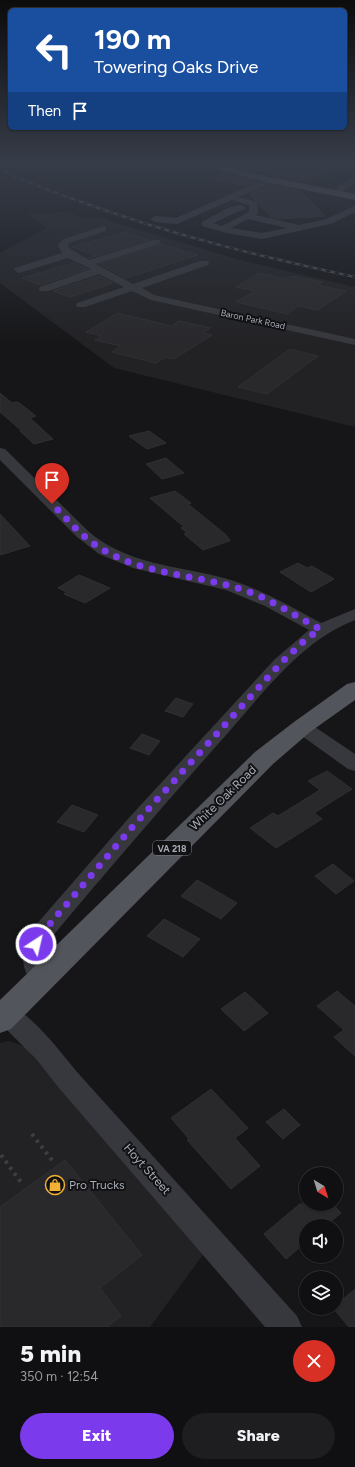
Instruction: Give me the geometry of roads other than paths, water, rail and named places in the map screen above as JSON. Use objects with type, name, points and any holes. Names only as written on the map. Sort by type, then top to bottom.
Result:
[{"type":"main road","name":"White Oak Road","points":[[3,1017],[264,758],[302,727],[355,689]]},
{"type":"street","points":[[207,223],[205,224],[227,230],[262,236],[272,235],[317,223]]},
{"type":"street","points":[[227,230],[226,227],[234,223]]},
{"type":"street","points":[[246,233],[264,223]]},
{"type":"street","points":[[277,223],[299,228]]},
{"type":"street","points":[[69,254],[64,250],[63,245],[67,241],[103,229]]},
{"type":"street","points":[[88,264],[156,242]]},
{"type":"street","points":[[19,270],[69,254]]},
{"type":"street","name":"Baron Park Road","points":[[69,254],[151,297],[355,342]]},
{"type":"street","points":[[81,305],[204,263]]},
{"type":"street","points":[[44,289],[99,270]]},
{"type":"street","points":[[0,452],[81,533],[96,546],[113,555],[142,566],[218,582],[245,590],[320,629]]},
{"type":"street","points":[[42,979],[34,964],[33,954],[36,944],[43,932],[134,825],[281,663],[305,640],[320,629],[355,614]]},
{"type":"street","points":[[302,727],[355,764]]},
{"type":"street","name":"Hoyt Street","points":[[3,1017],[45,1051],[68,1080],[286,1327]]},
{"type":"railway","points":[[143,223],[252,253],[355,277]]},
{"type":"place","name":"Pro Trucks","points":[[55,1185]]}]
